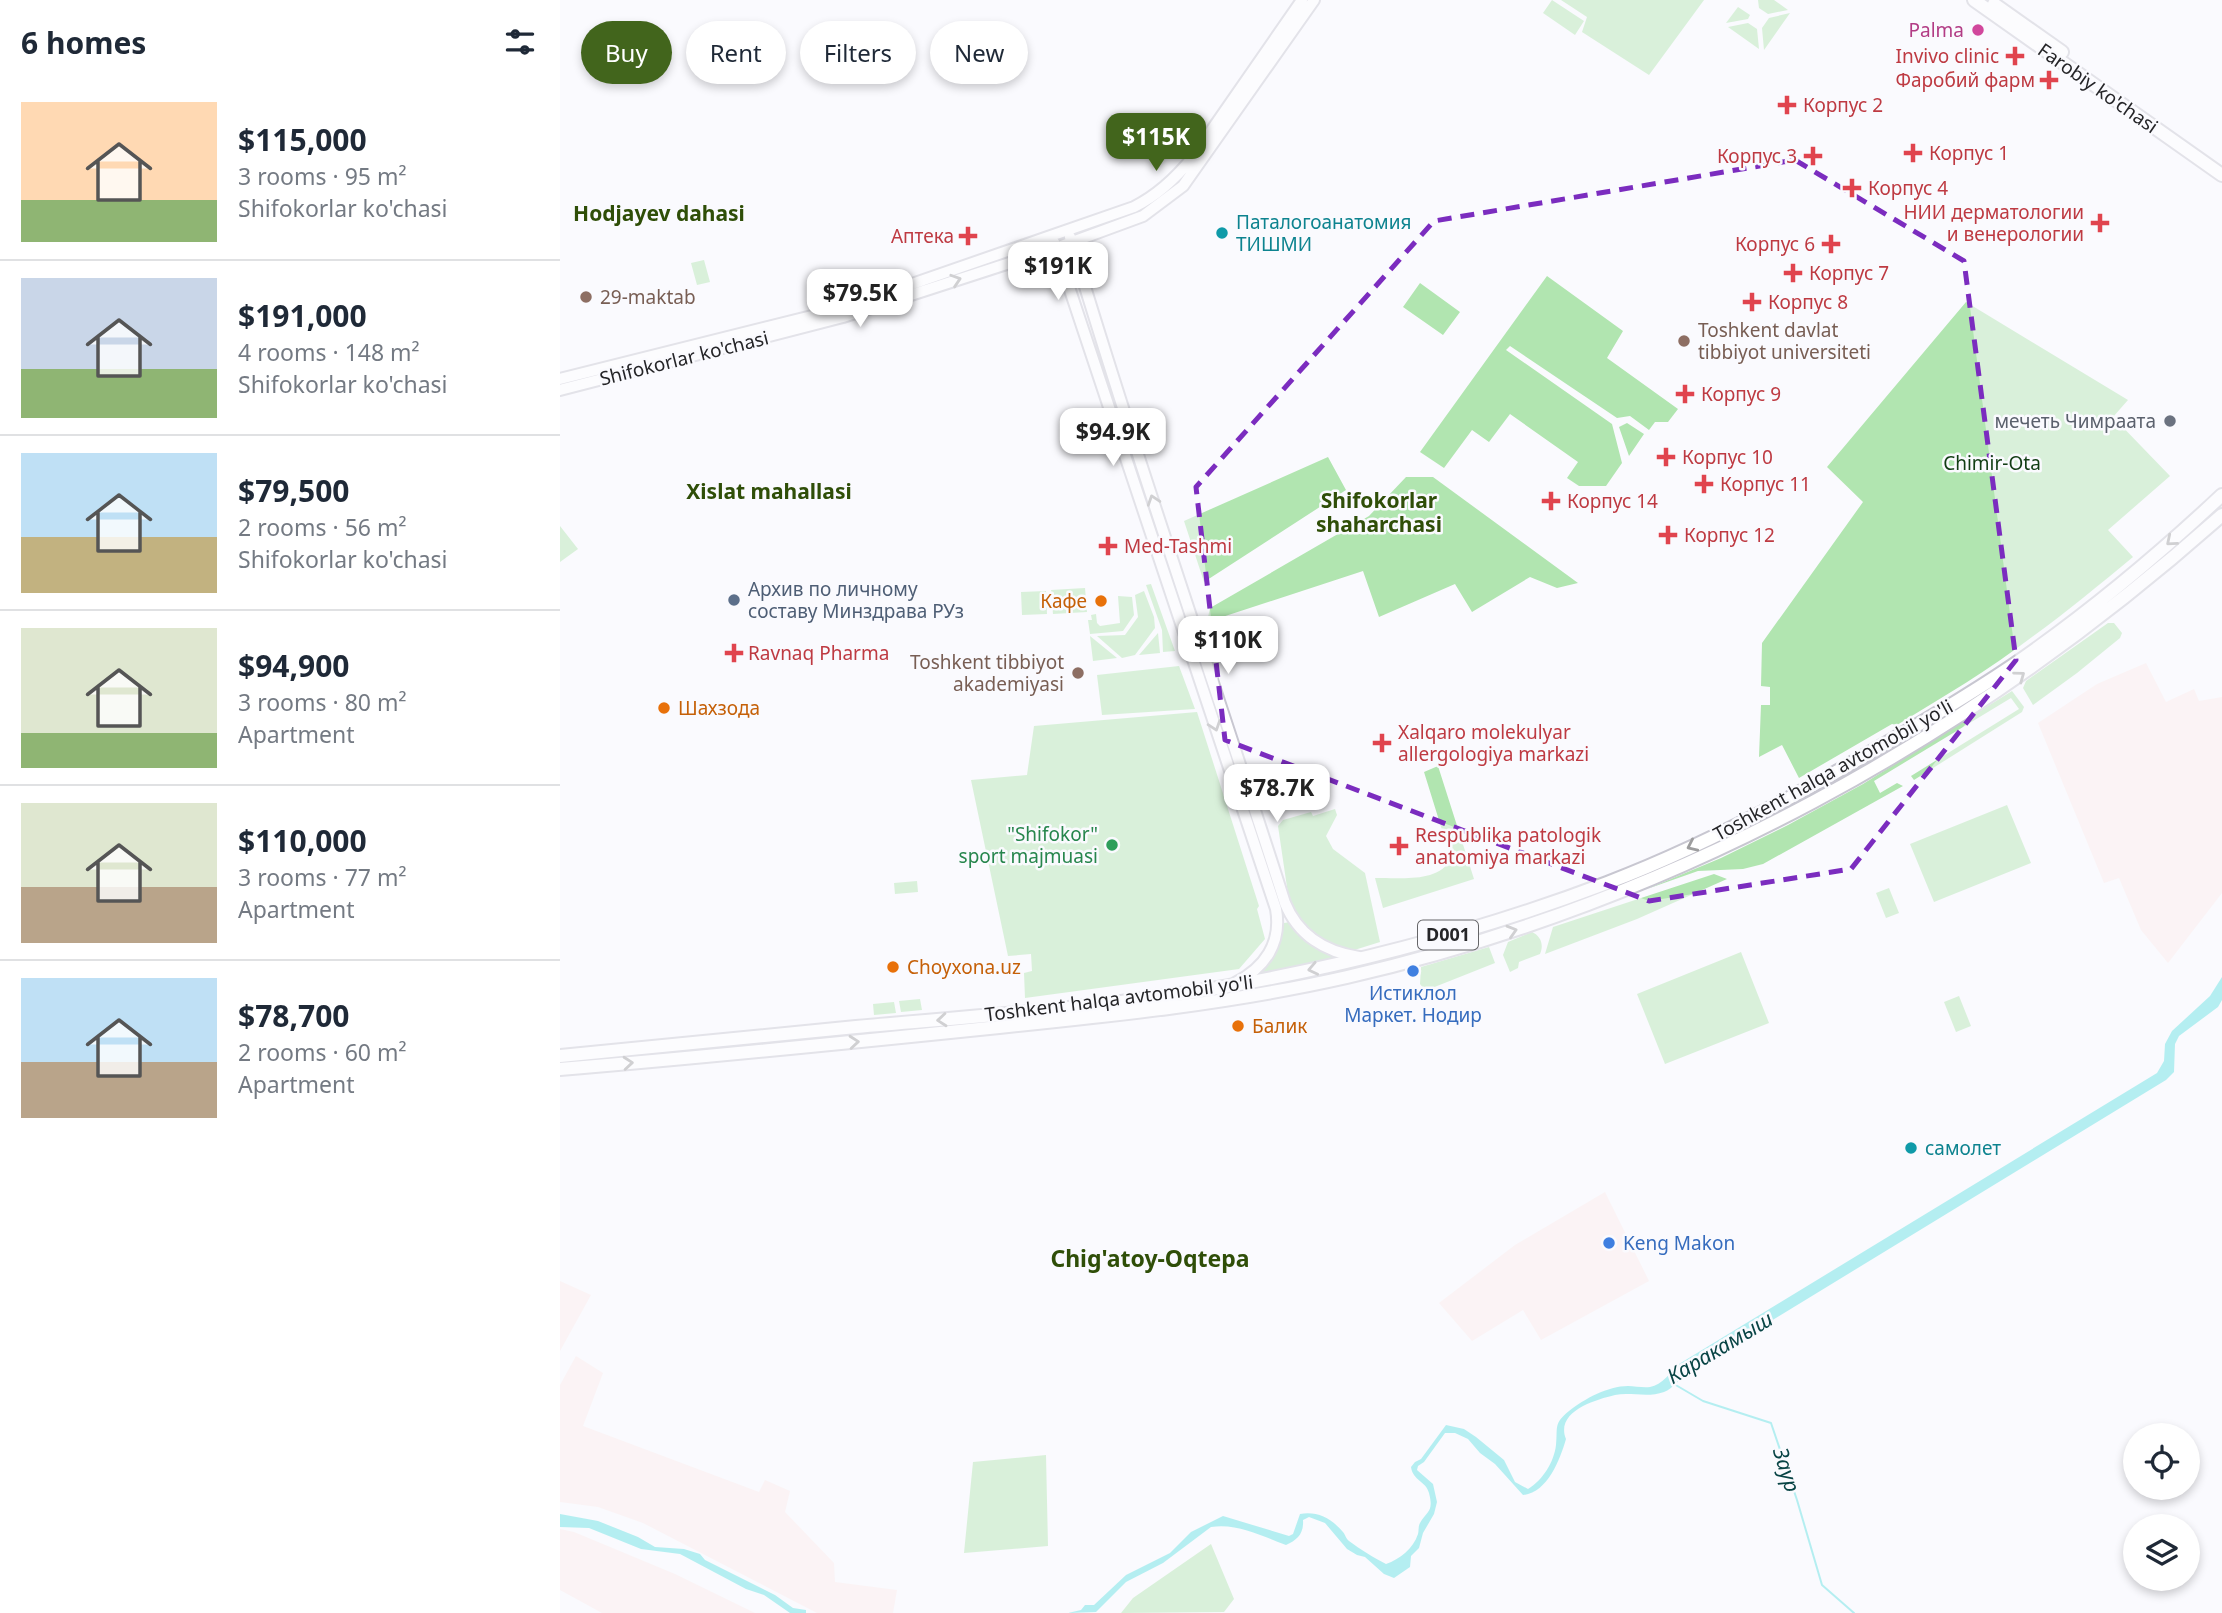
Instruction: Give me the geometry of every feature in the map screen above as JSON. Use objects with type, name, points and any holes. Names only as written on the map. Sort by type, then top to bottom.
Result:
[{"type":"main road","name":"Shifokorlar ko'chasi","points":[[560,379],[840,309],[1149,200],[1175,178],[1193,157],[1302,0]]},
{"type":"main road","name":"Shifokorlar ko'chasi","points":[[560,390],[843,317],[1056,248],[1143,216],[1182,186],[1314,0]]},
{"type":"main road","name":"Farobiy ko'chasi","points":[[1974,0],[2222,176]]},
{"type":"main road","name":"Farobiy ko'chasi","points":[[1989,0],[2222,165]]},
{"type":"main road","points":[[1068,230],[1167,567]]},
{"type":"main road","points":[[1052,236],[1167,567],[1239,757],[1280,906],[1272,951],[1248,976],[1227,986]]},
{"type":"main road","name":"Toshkent halqa avtomobil yo'li","points":[[560,1069],[1100,1010],[1365,958],[1481,926],[1573,895],[1644,868],[1765,811],[1869,753],[1990,680],[2069,624],[2167,545],[2222,495]]},
{"type":"main road","name":"Toshkent halqa avtomobil yo'li","points":[[560,1056],[1100,1010],[1186,1007],[1348,977],[1427,957],[1577,909],[1633,888],[1767,826],[1911,746],[1998,692],[2076,635],[2222,515]]},
{"type":"main road","points":[[1990,680],[1998,692]]},
{"type":"main road","points":[[1573,895],[1577,909]]},
{"type":"main road","points":[[1280,906],[1320,945],[1341,954],[1365,958]]},
{"type":"highlighted area","points":[[1795,160],[1964,261],[2016,660],[1851,869],[1649,901],[1225,740],[1196,487],[1434,221]]},
{"type":"shaded area","points":[[2146,663],[2166,702],[2194,689],[2199,701],[2222,697],[2222,893],[2168,963],[2141,930],[2119,878],[2104,883],[2038,723],[2097,684]]},
{"type":"shaded area","points":[[1605,1192],[1649,1281],[1541,1340],[1523,1310],[1472,1341],[1439,1303],[1515,1245]]},
{"type":"shaded area","points":[[560,1281],[591,1295],[560,1351]]},
{"type":"shaded area","points":[[576,1356],[603,1373],[583,1426],[759,1492],[765,1480],[790,1491],[785,1512],[834,1563],[835,1582],[897,1590],[893,1613],[817,1613],[643,1523],[598,1507],[560,1502],[560,1385]]},
{"type":"shaded area","points":[[560,1529],[574,1532],[675,1574],[755,1613],[602,1613],[560,1590]]},
{"type":"green space","points":[[1552,0],[1584,21],[1575,35],[1543,13]]},
{"type":"green space","points":[[1561,0],[1704,0],[1649,75],[1582,32],[1587,17]]},
{"type":"green space","points":[[1758,0],[1774,0],[1788,10],[1768,14],[1759,8]]},
{"type":"green space","points":[[1738,7],[1750,15],[1748,19],[1726,23]]},
{"type":"green space","points":[[1790,13],[1764,50],[1762,28],[1769,18]]},
{"type":"green space","points":[[1748,23],[1757,29],[1759,49],[1728,27]]},
{"type":"green space","points":[[704,260],[710,282],[697,285],[691,263]]},
{"type":"green space","points":[[1547,276],[1623,331],[1607,358],[1678,409],[1668,422],[1655,422],[1649,430],[1630,416],[1617,418],[1510,346],[1506,350],[1612,424],[1622,463],[1606,486],[1579,486],[1567,478],[1578,462],[1510,414],[1489,442],[1472,430],[1444,468],[1420,452]]},
{"type":"green space","points":[[1420,283],[1460,312],[1443,335],[1403,307]]},
{"type":"green space","name":"Chimir-Ota","points":[[1966,302],[2128,400],[2113,417],[2170,476],[2108,530],[2133,557],[2096,588],[1966,683],[1897,725],[1892,724],[1799,778],[1782,745],[1759,757],[1761,705],[1770,705],[1770,687],[1761,686],[1762,643],[1863,502],[1827,467]]},
{"type":"green space","points":[[1627,423],[1644,434],[1629,456],[1619,427]]},
{"type":"green space","points":[[1328,457],[1346,490],[1204,582],[1184,521]]},
{"type":"green space","points":[[1406,477],[1433,477],[1578,583],[1557,588],[1530,577],[1472,612],[1455,584],[1379,617],[1363,571],[1207,622],[1210,608],[1369,516]]},
{"type":"green space","points":[[560,526],[578,549],[560,562]]},
{"type":"green space","points":[[1151,584],[1175,651],[1163,652],[1162,630],[1146,585]]},
{"type":"green space","points":[[1085,588],[1087,612],[1053,614],[1052,603],[1080,600],[1052,599],[1051,590]]},
{"type":"green space","points":[[1046,591],[1047,614],[1022,615],[1021,592]]},
{"type":"green space","points":[[1144,591],[1154,617],[1155,628],[1135,655],[1122,658],[1097,636],[1125,635],[1138,617],[1135,595]]},
{"type":"green space","points":[[1118,596],[1132,597],[1134,615],[1123,631],[1090,634],[1088,620],[1092,620],[1091,615],[1096,614],[1100,626],[1120,623]]},
{"type":"green space","points":[[2108,623],[2114,623],[2122,633],[2120,638],[2033,705],[2023,688],[2026,681]]},
{"type":"green space","points":[[1158,633],[1160,653],[1139,655]]},
{"type":"green space","points":[[1090,636],[1117,658],[1093,661]]},
{"type":"green space","points":[[1179,666],[1195,709],[1102,715],[1097,675]]},
{"type":"green space","points":[[1984,690],[1986,694],[1842,780],[1716,845],[1586,901],[1585,897],[1611,888]]},
{"type":"green space","points":[[2012,691],[2024,707],[2022,712],[1914,780],[1911,776],[2019,709],[2011,698],[1874,781],[1880,793],[1897,783],[1903,786],[1763,864],[1743,869],[1698,871],[1647,889],[1721,858],[1788,825],[1863,784]]},
{"type":"green space","name":"\"Shifokor\" sport majmuasi","points":[[1197,712],[1259,906],[1257,909],[1265,939],[1239,969],[1025,998],[1024,973],[1032,971],[1031,954],[1008,956],[971,780],[1027,775],[1034,726]]},
{"type":"green space","points":[[1438,766],[1474,879],[1383,908],[1375,878],[1427,876],[1445,867],[1451,859],[1424,772]]},
{"type":"green space","points":[[2007,805],[2031,863],[1934,902],[1910,844]]},
{"type":"green space","points":[[1335,809],[1337,815],[1326,836],[1333,849],[1365,873],[1380,942],[1348,952],[1320,940],[1299,919],[1288,894],[1278,826],[1283,820],[1311,812],[1313,816]]},
{"type":"green space","points":[[1714,874],[1727,879],[1637,919],[1545,954],[1553,927]]},
{"type":"green space","points":[[917,881],[918,892],[895,894],[894,883]]},
{"type":"green space","points":[[1889,888],[1899,913],[1886,918],[1876,893]]},
{"type":"green space","points":[[1563,905],[1565,909],[1529,920],[1308,980],[1230,995],[1164,1001]]},
{"type":"green space","points":[[1290,922],[1338,957],[1259,974],[1276,950],[1284,923]]},
{"type":"green space","points":[[1532,932],[1541,941],[1540,954],[1519,962],[1518,968],[1510,972],[1503,955],[1508,942]]},
{"type":"green space","points":[[1489,947],[1495,963],[1432,988],[1433,992],[1428,994],[1420,984],[1421,967]]},
{"type":"green space","points":[[1741,952],[1769,1023],[1665,1064],[1637,994]]},
{"type":"green space","points":[[1959,996],[1971,1026],[1956,1032],[1944,1002]]},
{"type":"green space","points":[[920,999],[922,1010],[901,1012],[899,1001]]},
{"type":"green space","points":[[894,1002],[896,1013],[874,1015],[873,1004]]},
{"type":"green space","points":[[1090,1010],[1091,1014],[560,1065],[560,1061]]},
{"type":"green space","points":[[1046,1455],[1048,1546],[964,1553],[973,1462]]},
{"type":"green space","points":[[1211,1544],[1234,1599],[1224,1612],[1121,1613],[1133,1598]]},
{"type":"water","name":"Каракамыш","points":[[2222,977],[2222,1000],[2218,1007],[2179,1036],[2175,1044],[2174,1072],[2166,1080],[1689,1371],[1667,1390],[1652,1395],[1615,1395],[1578,1409],[1566,1421],[1566,1439],[1551,1474],[1546,1482],[1531,1493],[1523,1495],[1468,1439],[1455,1433],[1445,1433],[1417,1470],[1433,1484],[1437,1502],[1434,1514],[1423,1533],[1419,1548],[1411,1556],[1410,1567],[1394,1578],[1384,1574],[1365,1557],[1347,1549],[1325,1523],[1309,1517],[1303,1520],[1299,1536],[1286,1545],[1240,1529],[1211,1527],[1163,1563],[1126,1582],[1096,1612],[1068,1613],[1081,1610],[1085,1605],[1094,1605],[1126,1575],[1170,1553],[1191,1532],[1223,1516],[1289,1536],[1293,1534],[1300,1514],[1318,1515],[1334,1523],[1349,1541],[1362,1550],[1386,1564],[1391,1562],[1413,1544],[1419,1524],[1430,1508],[1427,1489],[1414,1475],[1411,1467],[1421,1459],[1446,1425],[1464,1429],[1476,1437],[1504,1460],[1515,1482],[1528,1489],[1543,1476],[1550,1464],[1555,1451],[1557,1426],[1561,1419],[1582,1402],[1612,1388],[1650,1387],[1658,1384],[1679,1364],[2157,1073],[2164,1061],[2165,1044],[2172,1031],[2210,996]]},
{"type":"water","points":[[560,1514],[598,1521],[655,1547],[684,1549],[700,1554],[705,1560],[775,1595],[793,1608],[806,1610],[806,1613],[790,1613],[764,1595],[746,1589],[680,1554],[641,1549],[589,1528],[560,1527]]},
{"type":"waterway","name":"Заур","points":[[1674,1384],[1703,1401],[1771,1423],[1822,1585],[1854,1613]]},
{"type":"place","name":"Palma","points":[[1978,30]]},
{"type":"place","name":"Invivo clinic","points":[[2015,56]]},
{"type":"place","name":"Фаробий фарм","points":[[2049,80]]},
{"type":"place","name":"Корпус 2","points":[[1787,105]]},
{"type":"place","name":"Корпус 1","points":[[1913,153]]},
{"type":"place","name":"Корпус 3","points":[[1813,156]]},
{"type":"place","name":"Корпус 4","points":[[1852,188]]},
{"type":"place","name":"НИИ дерматологии и венерологии","points":[[2100,223]]},
{"type":"place","name":"Паталогоанатомия ТИШМИ","points":[[1222,233]]},
{"type":"place","name":"Аптека","points":[[968,236]]},
{"type":"place","name":"Корпус 6","points":[[1831,244]]},
{"type":"place","name":"Корпус 7","points":[[1793,273]]},
{"type":"place","name":"29-maktab","points":[[586,297]]},
{"type":"place","name":"Корпус 8","points":[[1752,302]]},
{"type":"place","name":"Toshkent davlat tibbiyot universiteti","points":[[1684,341]]},
{"type":"place","name":"Корпус 9","points":[[1685,394]]},
{"type":"place","name":"мечеть Чимраата","points":[[2170,421]]},
{"type":"place","name":"Корпус 10","points":[[1666,457]]},
{"type":"place","name":"Корпус 11","points":[[1704,484]]},
{"type":"place","name":"Корпус 14","points":[[1551,501]]},
{"type":"place","name":"Корпус 12","points":[[1668,535]]},
{"type":"place","name":"Med-Tashmi","points":[[1108,546]]},
{"type":"place","name":"Архив по личному составу Минздрава РУз","points":[[734,600]]},
{"type":"place","name":"Кафе","points":[[1101,601]]},
{"type":"place","name":"Ravnaq Pharma","points":[[734,653]]},
{"type":"place","name":"Toshkent tibbiyot akademiyasi","points":[[1078,673]]},
{"type":"place","name":"Шахзода","points":[[664,708]]},
{"type":"place","name":"Xalqaro molekulyar allergologiya markazi","points":[[1382,743]]},
{"type":"place","name":"\"Shifokor\" sport majmuasi","points":[[1112,845]]},
{"type":"place","name":"Respublika patologik anatomiya markazi","points":[[1399,846]]},
{"type":"place","name":"Choyxona.uz","points":[[893,967]]},
{"type":"place","name":"Истиклол Маркет. Нодир","points":[[1413,971]]},
{"type":"place","name":"Балик","points":[[1238,1026]]},
{"type":"place","name":"самолет","points":[[1911,1148]]},
{"type":"place","name":"Keng Makon","points":[[1609,1243]]},
{"type":"district","name":"Hodjayev dahasi","points":[[659,214]]},
{"type":"district","name":"Xislat mahallasi","points":[[769,492]]},
{"type":"district","name":"Shifokorlar shaharchasi","points":[[1379,513]]},
{"type":"district","name":"Chig'atoy-Oqtepa","points":[[1150,1259]]}]
